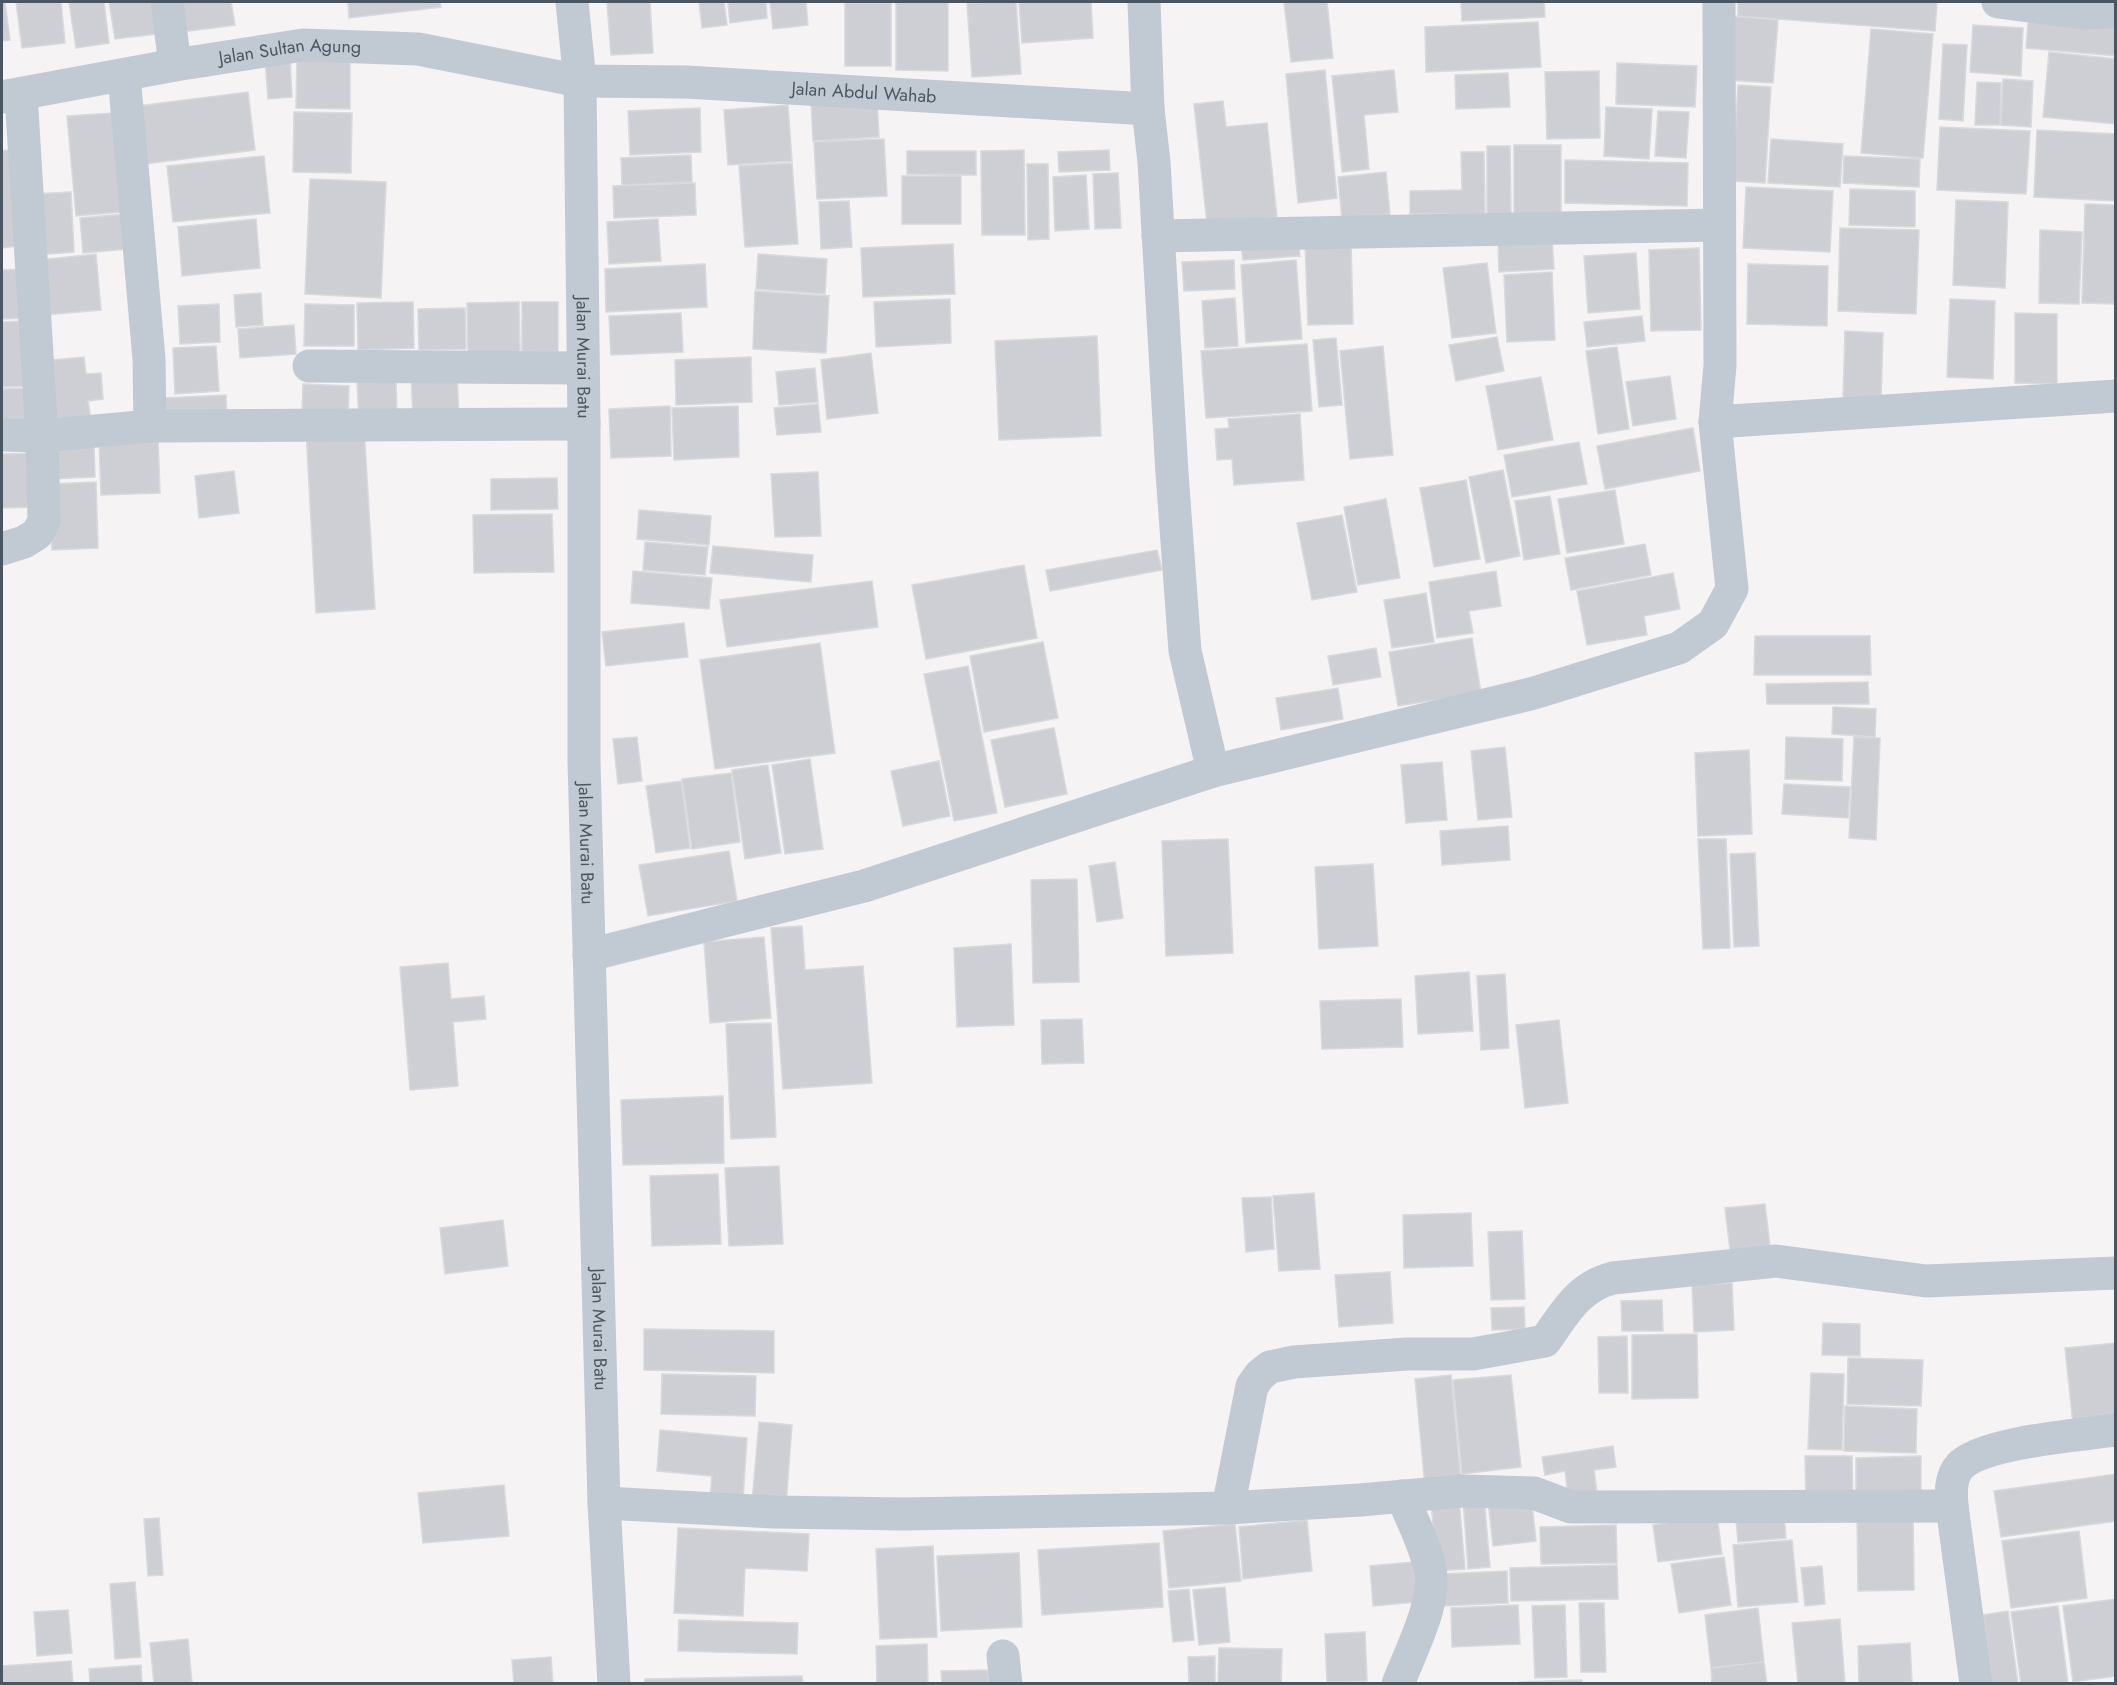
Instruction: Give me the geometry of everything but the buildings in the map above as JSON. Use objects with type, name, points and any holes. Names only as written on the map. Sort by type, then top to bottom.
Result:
[{"type":"street","points":[[167,2],[175,65]]},
{"type":"street","name":"Jalan Murai Batu","points":[[572,2],[580,81],[584,423],[584,761],[604,1503],[614,1683]]},
{"type":"street","points":[[1144,2],[1148,109],[1154,162],[1185,651],[1213,771]]},
{"type":"street","points":[[589,955],[864,886],[1213,771],[1534,693],[1679,648],[1713,624],[1731,589],[1715,422],[1720,365],[1719,2]]},
{"type":"street","points":[[1998,2],[2083,13],[2115,12]]},
{"type":"street","name":"Jalan Sultan Agung","points":[[11,95],[175,65],[303,45],[418,49],[580,81]]},
{"type":"street","points":[[124,75],[149,359],[150,426]]},
{"type":"street","name":"Jalan Abdul Wahab","points":[[580,81],[686,82],[1148,109]]},
{"type":"street","points":[[2,549],[24,542],[37,534],[44,521],[42,436],[11,95]]},
{"type":"street","points":[[1158,236],[1719,225]]},
{"type":"street","points":[[309,366],[583,368]]},
{"type":"street","points":[[1715,422],[2115,396]]},
{"type":"street","points":[[2,435],[42,436],[150,426],[584,423]]},
{"type":"street","points":[[1228,1508],[1252,1386],[1270,1367],[1294,1362],[1407,1354],[1473,1354],[1545,1341],[1576,1297],[1600,1281],[1625,1277],[1776,1261],[1926,1281],[2115,1274]]},
{"type":"street","points":[[1976,1683],[1952,1506],[1951,1489],[1959,1467],[1977,1456],[2007,1447],[2115,1430]]},
{"type":"street","points":[[604,1503],[774,1512],[904,1514],[1228,1508],[1462,1491],[1534,1493],[1571,1507],[1952,1506]]},
{"type":"street","points":[[1398,1683],[1427,1613],[1431,1588],[1430,1570],[1402,1496]]}]
